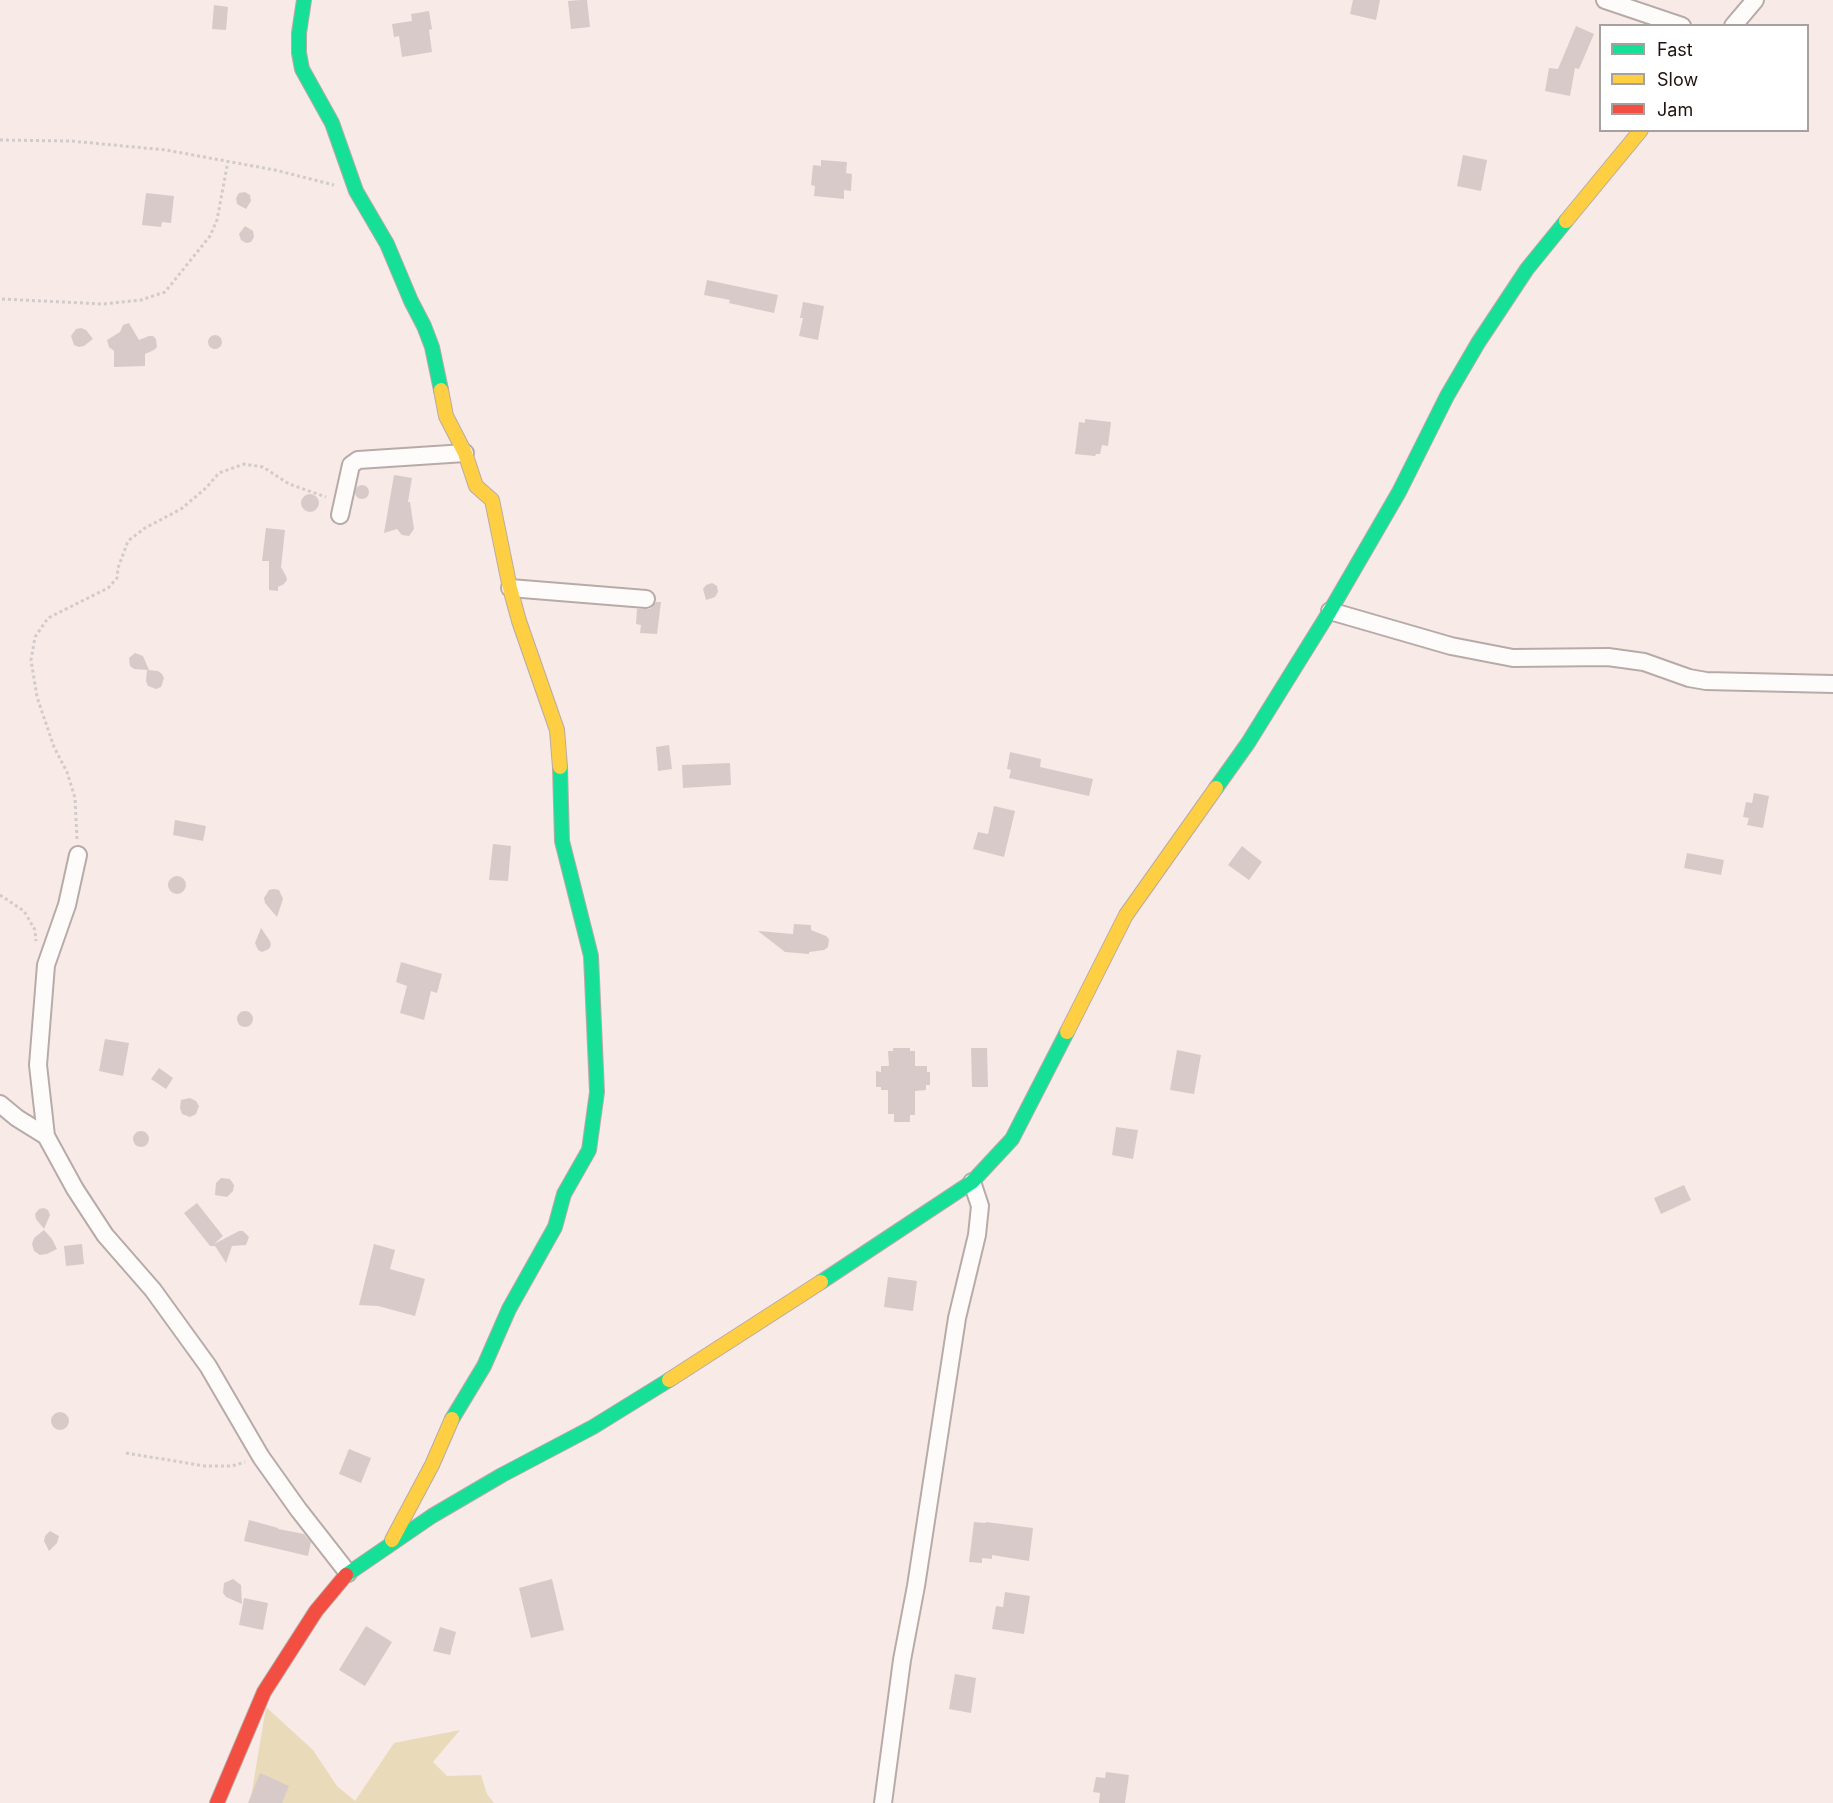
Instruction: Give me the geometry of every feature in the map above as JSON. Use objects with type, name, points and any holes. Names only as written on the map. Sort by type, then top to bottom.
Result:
[{"type":"street","points":[[304,0],[299,33],[302,69],[332,123],[356,191],[387,244],[424,326],[432,347],[446,416],[465,453],[476,486],[492,500],[510,588],[540,686],[557,730],[562,841],[591,956],[597,1080],[589,1150],[564,1194],[555,1227],[509,1309],[483,1366],[446,1429],[432,1465],[389,1545]]},
{"type":"street","points":[[1605,0],[1676,24]]},
{"type":"street","points":[[1735,24],[1755,0]]},
{"type":"street","points":[[217,1803],[264,1692],[316,1611],[348,1573],[432,1516],[502,1475],[593,1427],[934,1209],[972,1182],[1012,1139],[1126,915],[1248,743],[1330,611],[1399,492],[1447,396],[1478,344],[1527,269],[1639,132]]},
{"type":"street","points":[[341,509],[351,465],[358,460],[465,453]]},
{"type":"street","points":[[510,588],[646,599]]},
{"type":"street","points":[[1330,611],[1451,646],[1513,658],[1608,657],[1644,662],[1689,678],[1706,681],[1833,684]]},
{"type":"street","points":[[78,855],[67,905],[46,965],[38,1065],[46,1136],[75,1189],[105,1234],[153,1290],[208,1365],[261,1458],[348,1573]]},
{"type":"street","points":[[0,1104],[46,1136]]},
{"type":"street","points":[[883,1803],[902,1660],[916,1586],[957,1318],[977,1235],[980,1206],[972,1182]]},
{"type":"path","points":[[0,140],[71,141],[166,150],[275,170],[356,191]]},
{"type":"path","points":[[2,299],[103,304],[141,300],[165,292],[210,236],[218,220],[228,161]]},
{"type":"path","points":[[78,855],[75,798],[37,697],[31,660],[35,637],[48,618],[108,588],[117,578],[118,568],[128,541],[145,528],[181,510],[219,473],[244,464],[263,467],[289,484],[341,509]]},
{"type":"path","points":[[0,895],[24,911],[35,930],[37,944],[46,965]]},
{"type":"path","points":[[126,1453],[205,1466],[231,1466],[261,1458]]},
{"type":"shaded area","points":[[266,1707],[313,1750],[337,1786],[355,1801],[394,1743],[460,1730],[433,1762],[447,1776],[481,1775],[487,1794],[494,1803],[250,1803]]},
{"type":"building","points":[[587,0],[590,27],[571,29],[568,1]]},
{"type":"building","points":[[1353,0],[1380,0],[1376,20],[1350,14]]},
{"type":"building","points":[[214,5],[228,7],[226,30],[212,29]]},
{"type":"building","points":[[429,11],[432,52],[402,57],[399,36],[394,37],[392,24],[412,21],[411,14]]},
{"type":"building","points":[[1576,26],[1594,34],[1579,69],[1575,68],[1570,96],[1545,91],[1549,68],[1558,69]]},
{"type":"building","points":[[1463,155],[1487,160],[1481,191],[1457,186]]},
{"type":"building","points":[[821,160],[847,162],[846,173],[852,174],[851,191],[844,190],[844,199],[814,196],[815,186],[811,185],[813,165],[821,166]]},
{"type":"building","points":[[245,192],[250,195],[251,201],[246,209],[237,204],[236,198],[239,193]]},
{"type":"building","points":[[146,193],[174,196],[171,223],[162,222],[161,227],[142,225]]},
{"type":"building","points":[[245,226],[253,231],[254,237],[251,242],[246,243],[241,240],[239,234]]},
{"type":"building","points":[[707,280],[778,295],[774,313],[704,295]]},
{"type":"building","points":[[803,302],[824,306],[818,340],[799,336],[803,318],[800,318]]},
{"type":"building","points":[[129,323],[139,340],[153,336],[157,347],[145,354],[145,366],[114,367],[114,351],[109,347],[107,340],[120,332],[123,325]]},
{"type":"building","points":[[76,329],[86,330],[93,339],[79,347],[74,345],[71,336]]},
{"type":"building","points":[[212,335],[218,335],[222,342],[218,349],[212,349],[208,345],[208,339]]},
{"type":"building","points":[[1085,419],[1111,422],[1108,446],[1102,445],[1100,454],[1095,456],[1075,454],[1079,422],[1085,423]]},
{"type":"building","points":[[394,475],[412,478],[408,502],[410,502],[414,529],[409,536],[402,535],[397,529],[384,533]]},
{"type":"building","points":[[359,485],[365,485],[369,492],[365,499],[359,499],[355,495],[355,489]]},
{"type":"building","points":[[310,494],[316,497],[319,503],[316,509],[310,512],[304,509],[301,503],[304,497]]},
{"type":"building","points":[[266,528],[285,530],[281,567],[287,580],[278,587],[278,591],[269,590],[269,561],[262,561]]},
{"type":"building","points":[[712,583],[717,586],[718,592],[715,597],[706,600],[703,589]]},
{"type":"building","points":[[656,602],[661,602],[657,634],[640,633],[641,625],[636,624],[637,609],[650,609]]},
{"type":"building","points":[[135,653],[143,656],[149,670],[134,669],[130,666],[129,658]]},
{"type":"building","points":[[147,670],[158,671],[162,674],[164,678],[161,687],[156,689],[148,686]]},
{"type":"building","points":[[669,745],[672,769],[658,771],[656,747]]},
{"type":"building","points":[[1010,752],[1041,759],[1040,767],[1093,779],[1089,796],[1009,778],[1011,770],[1007,769]]},
{"type":"building","points":[[730,763],[731,785],[683,788],[682,765]]},
{"type":"building","points":[[1754,793],[1769,796],[1763,828],[1747,825],[1749,818],[1743,817],[1746,802],[1752,803]]},
{"type":"building","points":[[994,806],[1015,811],[1004,857],[973,849],[978,832],[988,834]]},
{"type":"building","points":[[175,820],[206,826],[203,841],[173,835]]},
{"type":"building","points":[[493,844],[511,846],[508,881],[489,880]]},
{"type":"building","points":[[1242,846],[1262,862],[1249,880],[1228,865]]},
{"type":"building","points":[[1687,853],[1724,860],[1721,875],[1684,868]]},
{"type":"building","points":[[173,876],[181,876],[186,881],[184,892],[173,894],[168,889],[168,881]]},
{"type":"building","points":[[269,890],[279,890],[283,899],[277,917],[265,903],[264,898]]},
{"type":"building","points":[[794,924],[811,925],[811,930],[829,939],[828,947],[824,950],[809,952],[809,954],[785,952],[758,931],[793,934]]},
{"type":"building","points":[[261,928],[271,945],[269,949],[262,952],[258,950],[255,943]]},
{"type":"building","points":[[401,962],[442,974],[437,993],[431,991],[424,1020],[400,1013],[407,986],[396,982]]},
{"type":"building","points":[[242,1011],[248,1011],[253,1019],[251,1025],[242,1027],[237,1022],[237,1016]]},
{"type":"building","points":[[105,1039],[129,1043],[123,1076],[99,1071]]},
{"type":"building","points":[[893,1048],[910,1048],[910,1051],[915,1051],[915,1066],[927,1066],[927,1072],[930,1072],[930,1085],[926,1085],[926,1090],[915,1091],[915,1115],[910,1115],[910,1122],[894,1122],[894,1114],[888,1114],[888,1090],[876,1087],[876,1071],[881,1072],[881,1066],[889,1066],[888,1051],[893,1051]]},
{"type":"building","points":[[971,1048],[987,1048],[988,1087],[972,1087]]},
{"type":"building","points":[[1177,1050],[1201,1055],[1194,1094],[1170,1090]]},
{"type":"building","points":[[159,1068],[173,1078],[166,1089],[151,1079]]},
{"type":"building","points":[[190,1098],[199,1106],[196,1114],[190,1117],[182,1114],[180,1108],[181,1100]]},
{"type":"building","points":[[1116,1127],[1138,1130],[1133,1159],[1112,1155]]},
{"type":"building","points":[[141,1131],[147,1133],[149,1139],[147,1145],[141,1147],[135,1145],[133,1139],[135,1133]]},
{"type":"building","points":[[221,1178],[230,1179],[234,1185],[233,1191],[227,1197],[215,1195],[216,1183]]},
{"type":"building","points":[[1684,1185],[1691,1200],[1661,1214],[1654,1198]]},
{"type":"building","points":[[197,1203],[223,1236],[214,1244],[239,1231],[243,1231],[249,1237],[246,1245],[232,1246],[226,1263],[215,1246],[210,1246],[184,1213]]},
{"type":"building","points":[[44,1208],[50,1215],[44,1229],[35,1214],[39,1209]]},
{"type":"building","points":[[44,1230],[57,1249],[40,1255],[34,1251],[32,1244],[34,1238]]},
{"type":"building","points":[[82,1244],[84,1264],[66,1266],[64,1246]]},
{"type":"building","points":[[374,1244],[395,1250],[390,1269],[425,1279],[415,1316],[378,1306],[359,1305]]},
{"type":"building","points":[[888,1277],[917,1281],[913,1311],[884,1307]]},
{"type":"building","points":[[60,1412],[66,1415],[69,1421],[66,1427],[60,1430],[54,1427],[51,1421],[54,1415]]},
{"type":"building","points":[[349,1449],[371,1458],[361,1483],[339,1474]]},
{"type":"building","points":[[249,1520],[304,1534],[311,1542],[308,1556],[244,1541]]},
{"type":"building","points":[[974,1522],[1033,1528],[1029,1561],[992,1555],[992,1559],[982,1558],[982,1563],[969,1562]]},
{"type":"building","points":[[50,1531],[59,1536],[57,1543],[49,1551],[44,1541]]},
{"type":"building","points":[[233,1579],[241,1585],[242,1604],[226,1597],[223,1593],[224,1583]]},
{"type":"building","points":[[552,1579],[564,1630],[531,1638],[519,1588]]},
{"type":"building","points":[[1005,1592],[1030,1596],[1024,1634],[992,1629],[996,1606],[1003,1607]]},
{"type":"building","points":[[244,1598],[268,1603],[263,1630],[239,1625]]},
{"type":"building","points":[[366,1626],[392,1642],[365,1686],[339,1670]]},
{"type":"building","points":[[440,1627],[456,1632],[450,1655],[433,1651]]},
{"type":"building","points":[[955,1674],[976,1678],[971,1713],[949,1709]]},
{"type":"building","points":[[1106,1772],[1129,1775],[1125,1803],[1099,1803],[1100,1793],[1093,1792],[1096,1777],[1105,1778]]},
{"type":"building","points":[[260,1773],[289,1786],[282,1803],[248,1803]]},
{"type":"traffic: fast","points":[[304,0],[299,33],[302,69],[332,123],[356,191],[387,244],[424,326],[432,347],[441,390]]},
{"type":"traffic: fast","points":[[1216,788],[1248,743],[1330,611],[1399,492],[1447,396],[1478,343],[1527,269],[1566,221]]},
{"type":"traffic: fast","points":[[452,1419],[484,1366],[509,1309],[555,1227],[564,1194],[589,1150],[597,1092],[591,956],[562,841],[560,767]]},
{"type":"traffic: fast","points":[[821,1282],[972,1182],[1012,1139],[1067,1032]]},
{"type":"traffic: fast","points":[[346,1575],[432,1516],[502,1475],[593,1427],[669,1380]]},
{"type":"traffic: slow","points":[[1566,221],[1639,132]]},
{"type":"traffic: slow","points":[[441,390],[446,416],[465,453],[476,486],[492,500],[519,621],[557,730],[560,767]]},
{"type":"traffic: slow","points":[[1067,1032],[1126,915],[1216,788]]},
{"type":"traffic: slow","points":[[669,1380],[821,1282]]},
{"type":"traffic: slow","points":[[392,1540],[432,1465],[452,1419]]},
{"type":"traffic: jam","points":[[217,1803],[264,1692],[316,1611],[346,1575]]}]
